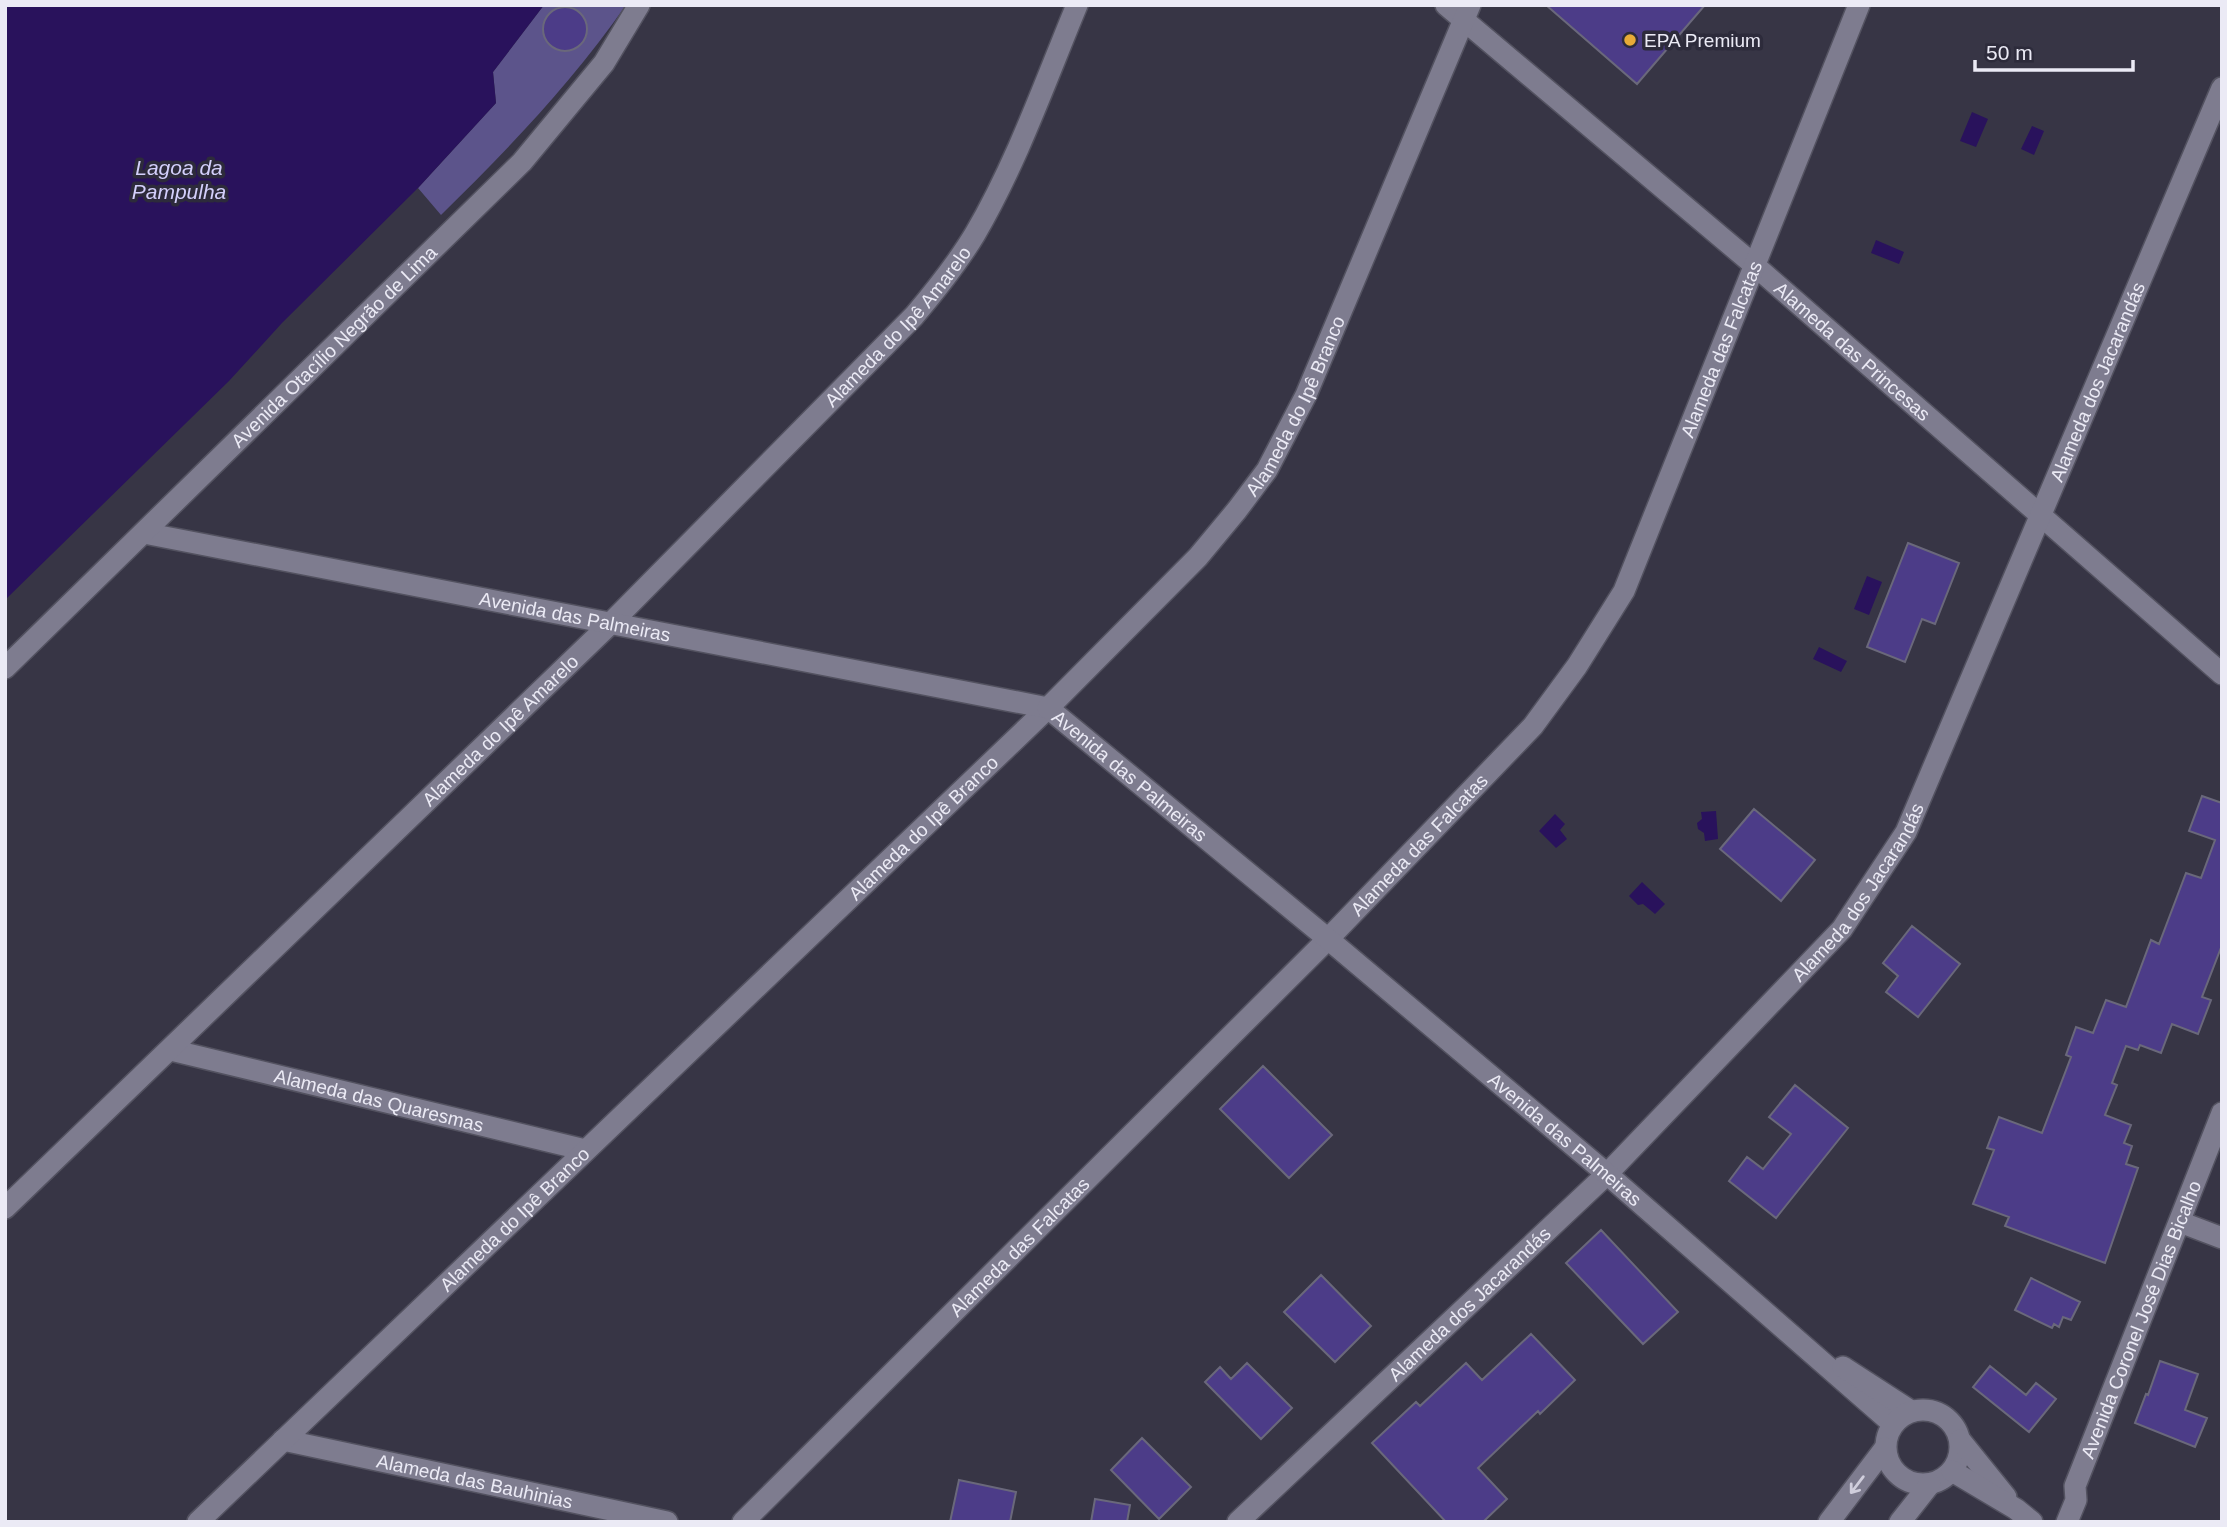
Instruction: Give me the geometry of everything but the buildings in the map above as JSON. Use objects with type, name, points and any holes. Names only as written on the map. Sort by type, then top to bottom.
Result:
[{"type":"street","name":"Avenida Otacílio Negrão de Lima","points":[[5,668],[522,162],[604,63],[639,5]]},
{"type":"street","name":"Alameda do Ipê Amarelo","points":[[5,1209],[610,624],[888,344],[944,279],[974,236],[1024,133],[1077,5]]},
{"type":"street","name":"Alameda das Princesas","points":[[1446,5],[1467,13],[2222,674]]},
{"type":"street","name":"Alameda das Falcatas","points":[[743,1522],[1328,939],[1534,726],[1624,591],[1859,5]]},
{"type":"street","name":"Alameda do Ipê Branco","points":[[198,1522],[1048,708],[1198,557],[1267,470],[1306,395],[1467,13]]},
{"type":"street","name":"Alameda dos Jacarandás","points":[[1238,1522],[1607,1174],[1842,929],[1906,832],[2222,88]]},
{"type":"street","name":"Avenida das Palmeiras","points":[[144,533],[1048,708],[1607,1174],[1893,1424]]},
{"type":"street","name":"Alameda das Quaresmas","points":[[171,1050],[585,1150]]},
{"type":"street","name":"Avenida Coronel José Dias Bicalho","points":[[2067,1522],[2076,1500],[2075,1486],[2222,1113]]},
{"type":"street","points":[[2179,1222],[2222,1238]]},
{"type":"street","name":"Avenida das Palmeiras","points":[[1785,1329],[1911,1411]]},
{"type":"street","points":[[1911,1411],[1937,1411],[1948,1418],[1956,1428],[1960,1440],[1960,1451],[1952,1471],[1930,1484],[1905,1480],[1894,1472],[1888,1461],[1886,1437],[1893,1424],[1911,1411]]},
{"type":"street","name":"Alameda das Bauhinias","points":[[284,1440],[667,1522]]},
{"type":"street","points":[[1960,1440],[2024,1515]]},
{"type":"street","points":[[1829,1522],[1885,1448]]},
{"type":"street","points":[[1952,1471],[2024,1515]]},
{"type":"street","points":[[1900,1522],[1930,1484]]},
{"type":"street","name":"Avenida Coronel José Dias Bicalho","points":[[2051,1522],[2064,1495],[2075,1486]]},
{"type":"shaded area","points":[[544,5],[626,5],[583,62],[538,114],[441,215],[418,188],[496,103],[493,72]]},
{"type":"water","name":"Lagoa da Pampulha","points":[[5,5],[544,5],[493,72],[496,103],[418,188],[282,323],[229,381],[5,600]]},
{"type":"water","points":[[1972,112],[1988,119],[1976,147],[1960,141]]},
{"type":"water","points":[[2032,126],[2044,131],[2034,155],[2021,149]]},
{"type":"water","points":[[1876,240],[1904,252],[1899,264],[1871,253]]},
{"type":"water","points":[[1867,576],[1882,582],[1869,615],[1854,609]]},
{"type":"water","points":[[1819,647],[1847,661],[1841,672],[1813,659]]},
{"type":"water","points":[[1716,811],[1718,839],[1705,841],[1704,833],[1698,829],[1697,823],[1702,819],[1701,812]]},
{"type":"water","points":[[1555,814],[1565,824],[1560,830],[1567,839],[1556,848],[1539,831]]},
{"type":"water","points":[[1642,882],[1665,904],[1655,914],[1643,904],[1638,905],[1629,896]]},
{"type":"place","name":"EPA Premium","points":[[1630,40]]}]
